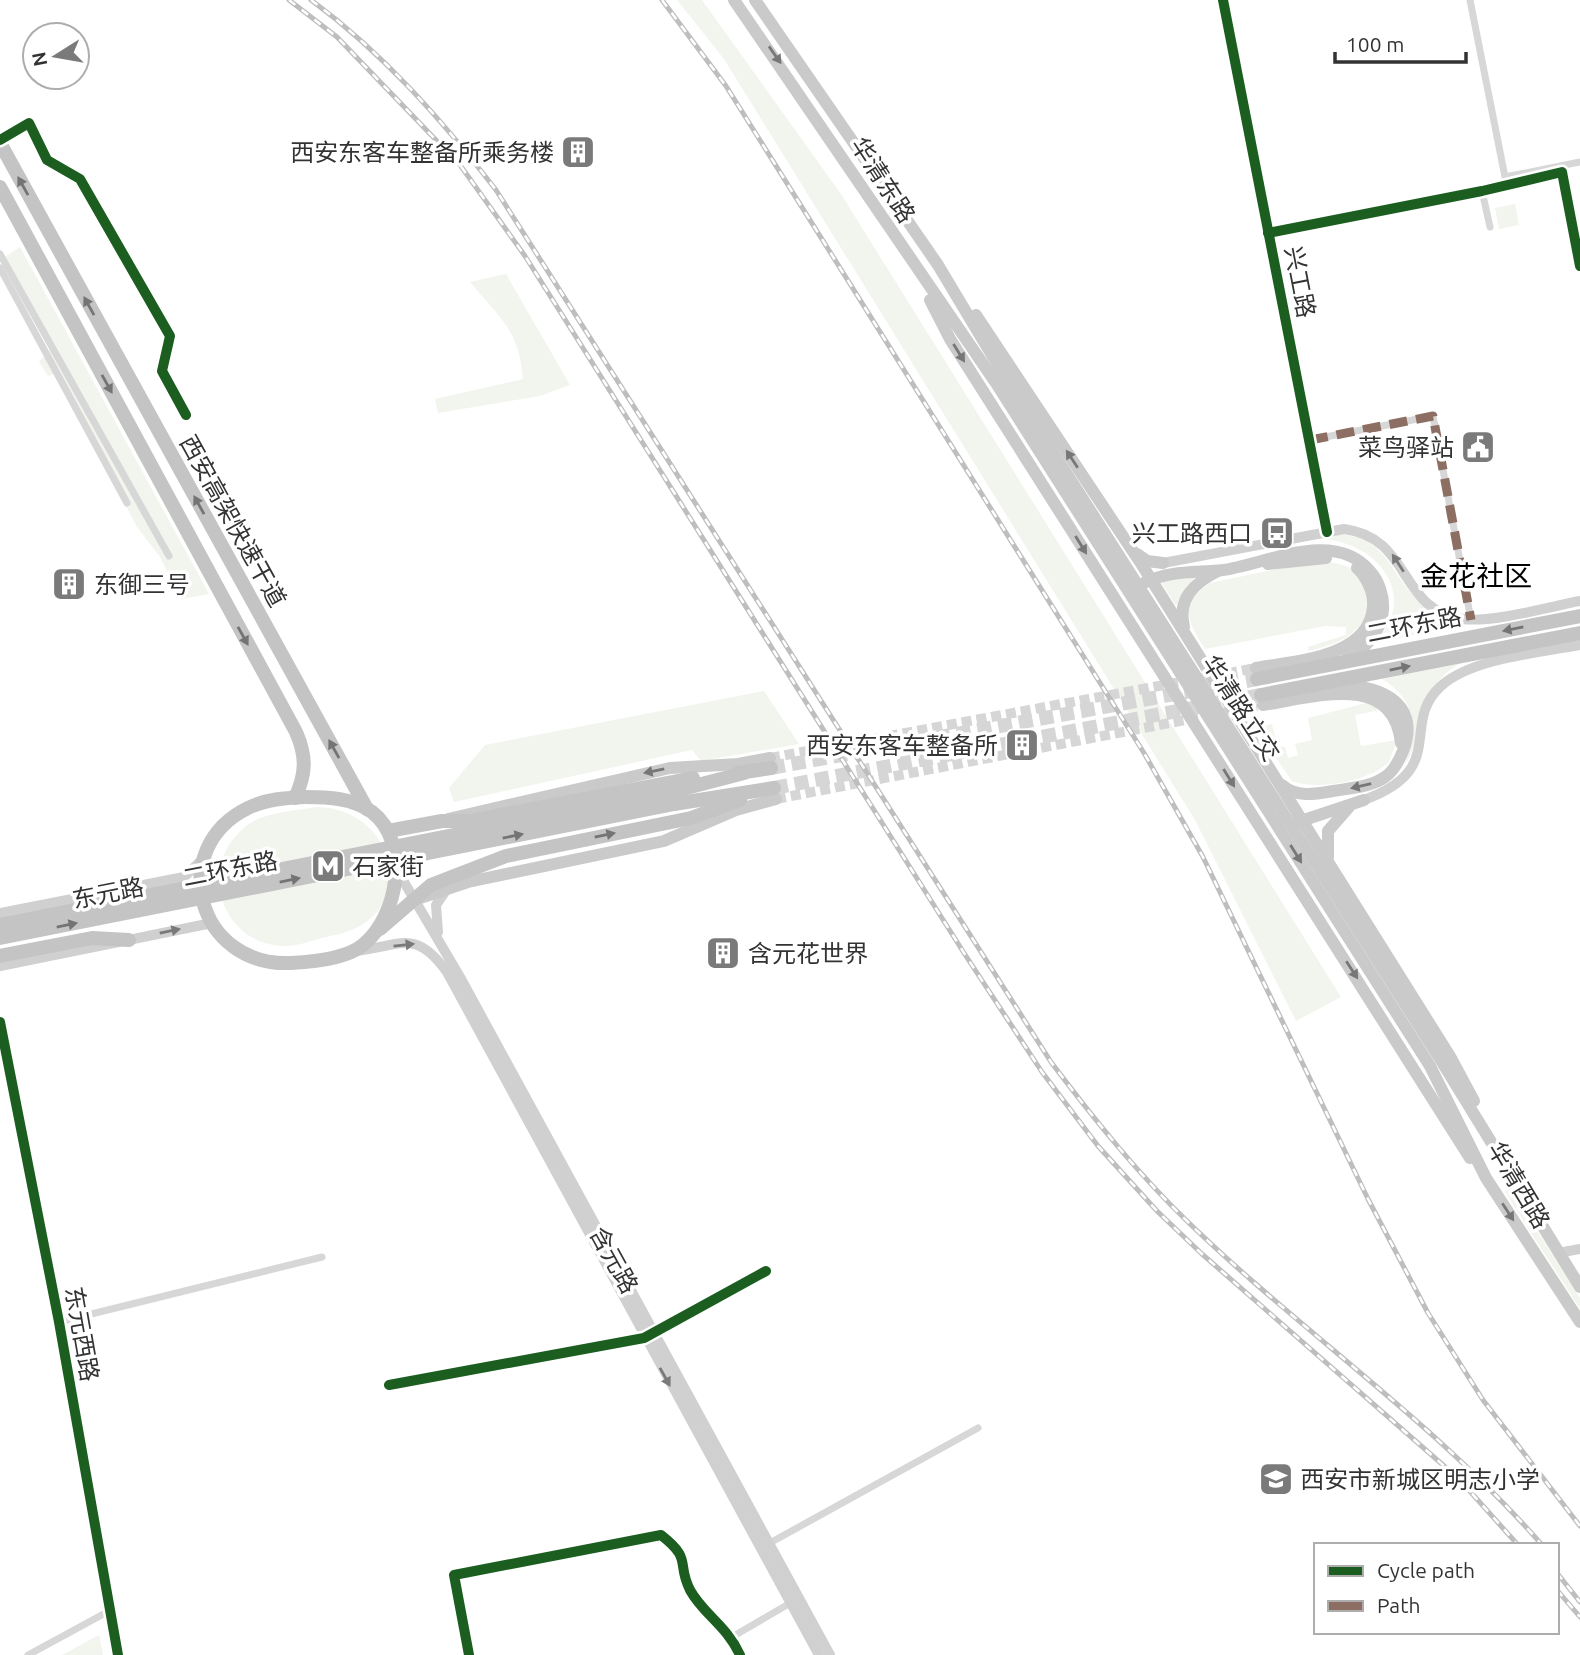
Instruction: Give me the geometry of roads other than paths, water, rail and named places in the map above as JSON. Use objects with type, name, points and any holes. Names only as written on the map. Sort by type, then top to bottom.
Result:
[{"type":"highway","name":"西安高架快速干道","points":[[0,142],[367,809]]},
{"type":"highway","name":"西安高架快速干道","points":[[0,187],[296,732],[305,766],[303,781],[295,798]]},
{"type":"highway","name":"二环东路","points":[[1256,673],[1329,665],[1580,616]]},
{"type":"highway","name":"二环东路","points":[[1262,700],[1295,688],[1580,632]]},
{"type":"highway","points":[[672,798],[771,763]]},
{"type":"highway","points":[[388,831],[442,821],[470,821],[669,781],[744,773]]},
{"type":"highway","points":[[672,798],[775,793]]},
{"type":"highway","points":[[369,939],[391,899],[396,868],[388,831],[367,809],[335,798],[295,798],[265,802],[242,811],[226,824],[206,855],[202,868],[201,892],[212,923],[233,947],[264,962],[296,962],[348,952],[369,939],[431,885],[479,864],[691,818],[775,793]]},
{"type":"highway","name":"二环东路","points":[[0,925],[672,798]]},
{"type":"highway","name":"二环东路","points":[[0,938],[672,798]]},
{"type":"highway","points":[[0,919],[83,902],[107,894]]},
{"type":"highway","points":[[2,959],[92,938],[129,940]]},
{"type":"main road","name":"华清东路","points":[[734,0],[804,98],[903,250],[1000,380]]},
{"type":"main road","name":"华清东路","points":[[755,0],[937,265],[1000,380]]},
{"type":"main road","name":"兴工路","points":[[1223,0],[1327,532]]},
{"type":"main road","points":[[903,250],[950,339],[1422,1078],[1463,1149],[1486,1178]]},
{"type":"main road","points":[[937,265],[992,337],[1193,646],[1451,1058],[1491,1131],[1503,1165]]},
{"type":"main road","name":"华清路立交","points":[[1000,380],[1436,1064]]},
{"type":"main road","points":[[1106,584],[1142,565],[1187,561],[1327,532],[1352,530],[1376,540],[1396,558],[1411,586],[1426,604],[1449,617],[1471,620],[1580,601]]},
{"type":"main road","points":[[1126,542],[1139,556],[1159,562]]},
{"type":"main road","points":[[1250,565],[1285,554],[1328,551],[1354,558],[1373,574],[1382,598],[1381,621],[1360,651],[1329,665]]},
{"type":"main road","points":[[1115,598],[1150,579],[1199,569],[1222,570],[1329,558],[1343,561],[1361,571],[1370,589],[1373,604],[1363,632],[1343,647],[1256,673]]},
{"type":"main road","points":[[1159,562],[1155,571],[1167,576]]},
{"type":"main road","points":[[1193,646],[1182,621],[1183,603],[1198,584],[1222,570]]},
{"type":"main road","points":[[1269,839],[1301,819],[1388,790],[1409,774],[1419,753],[1429,704],[1445,683],[1473,668],[1580,645]]},
{"type":"main road","points":[[1166,679],[1181,683],[1202,671],[1201,660]]},
{"type":"main road","points":[[1274,776],[1293,792],[1321,793],[1379,780],[1398,760],[1406,740],[1406,721],[1399,706],[1386,695],[1356,685],[1295,688]]},
{"type":"main road","points":[[1262,700],[1349,694],[1373,698],[1388,708],[1397,722],[1401,745],[1398,760]]},
{"type":"main road","points":[[1206,741],[1208,727],[1229,716],[1240,722]]},
{"type":"main road","points":[[442,821],[468,812],[670,768],[771,763]]},
{"type":"main road","points":[[413,900],[468,882],[673,838],[775,793]]},
{"type":"main road","points":[[1333,870],[1326,850],[1328,831],[1338,816],[1364,800]]},
{"type":"main road","name":"东元路","points":[[0,913],[184,877],[206,855]]},
{"type":"main road","points":[[443,948],[435,910],[446,890],[479,864]]},
{"type":"main road","name":"含元路","points":[[396,868],[443,948],[795,1601],[830,1655]]},
{"type":"main road","name":"东元路","points":[[129,940],[212,923]]},
{"type":"main road","name":"含元路","points":[[348,952],[410,943],[422,945],[433,952],[447,972],[768,1544],[819,1655]]},
{"type":"main road","name":"东元西路","points":[[0,1022],[60,1322],[118,1655]]},
{"type":"main road","name":"华清西路","points":[[1436,1064],[1580,1287]]},
{"type":"main road","name":"华清西路","points":[[1436,1064],[1486,1178],[1580,1322]]},
{"type":"main road","points":[[1558,1253],[1580,1249]]},
{"type":"street","points":[[1470,0],[1505,177],[1580,162]]},
{"type":"street","points":[[0,142],[29,123],[47,160],[80,179],[170,336],[162,371],[186,415]]},
{"type":"street","points":[[1268,233],[1482,191],[1562,172],[1580,266]]},
{"type":"street","points":[[1482,191],[1490,227]]},
{"type":"street","points":[[0,254],[169,556]]},
{"type":"street","points":[[0,268],[127,503]]},
{"type":"street","points":[[1310,440],[1433,416],[1471,620]]},
{"type":"street","points":[[60,1322],[322,1257]]},
{"type":"street","points":[[389,1385],[650,1336],[766,1271]]},
{"type":"street","points":[[768,1544],[978,1428]]},
{"type":"street","points":[[469,1655],[454,1575],[661,1535],[680,1549],[690,1590],[732,1637],[740,1655]]},
{"type":"street","points":[[732,1637],[795,1601]]},
{"type":"street","points":[[28,1655],[109,1611]]},
{"type":"tunnel","points":[[770,758],[1256,668]]},
{"type":"tunnel","points":[[771,768],[1257,679]]},
{"type":"tunnel","points":[[774,788],[1261,695]]},
{"type":"tunnel","points":[[776,799],[1263,705]]},
{"type":"railway","points":[[289,0],[337,37],[460,165],[525,256],[964,953],[1042,1072],[1098,1146],[1157,1211],[1202,1254],[1459,1479],[1516,1543]]},
{"type":"railway","points":[[311,0],[387,65],[454,138],[496,190],[1051,1062],[1084,1104],[1134,1166],[1189,1223],[1459,1459],[1540,1543]]},
{"type":"railway","points":[[662,0],[726,86],[1144,753],[1203,857],[1368,1199],[1428,1313],[1483,1400],[1580,1526]]},
{"type":"railway","points":[[1559,1576],[1580,1602]]},
{"type":"railway","points":[[1559,1592],[1580,1617]]},
{"type":"place","name":"西安东客车整备所乘务楼","points":[[578,152]]},
{"type":"place","name":"菜鸟驿站","points":[[1478,447]]},
{"type":"place","name":"兴工路西口","points":[[1277,533]]},
{"type":"place","name":"东御三号","points":[[69,584]]},
{"type":"place","name":"西安东客车整备所","points":[[1022,745]]},
{"type":"place","name":"石家街","points":[[328,866]]},
{"type":"place","name":"含元花世界","points":[[723,953]]},
{"type":"place","name":"西安市新城区明志小学","points":[[1276,1479]]},
{"type":"district","name":"金花社区","points":[[1476,575]]}]
